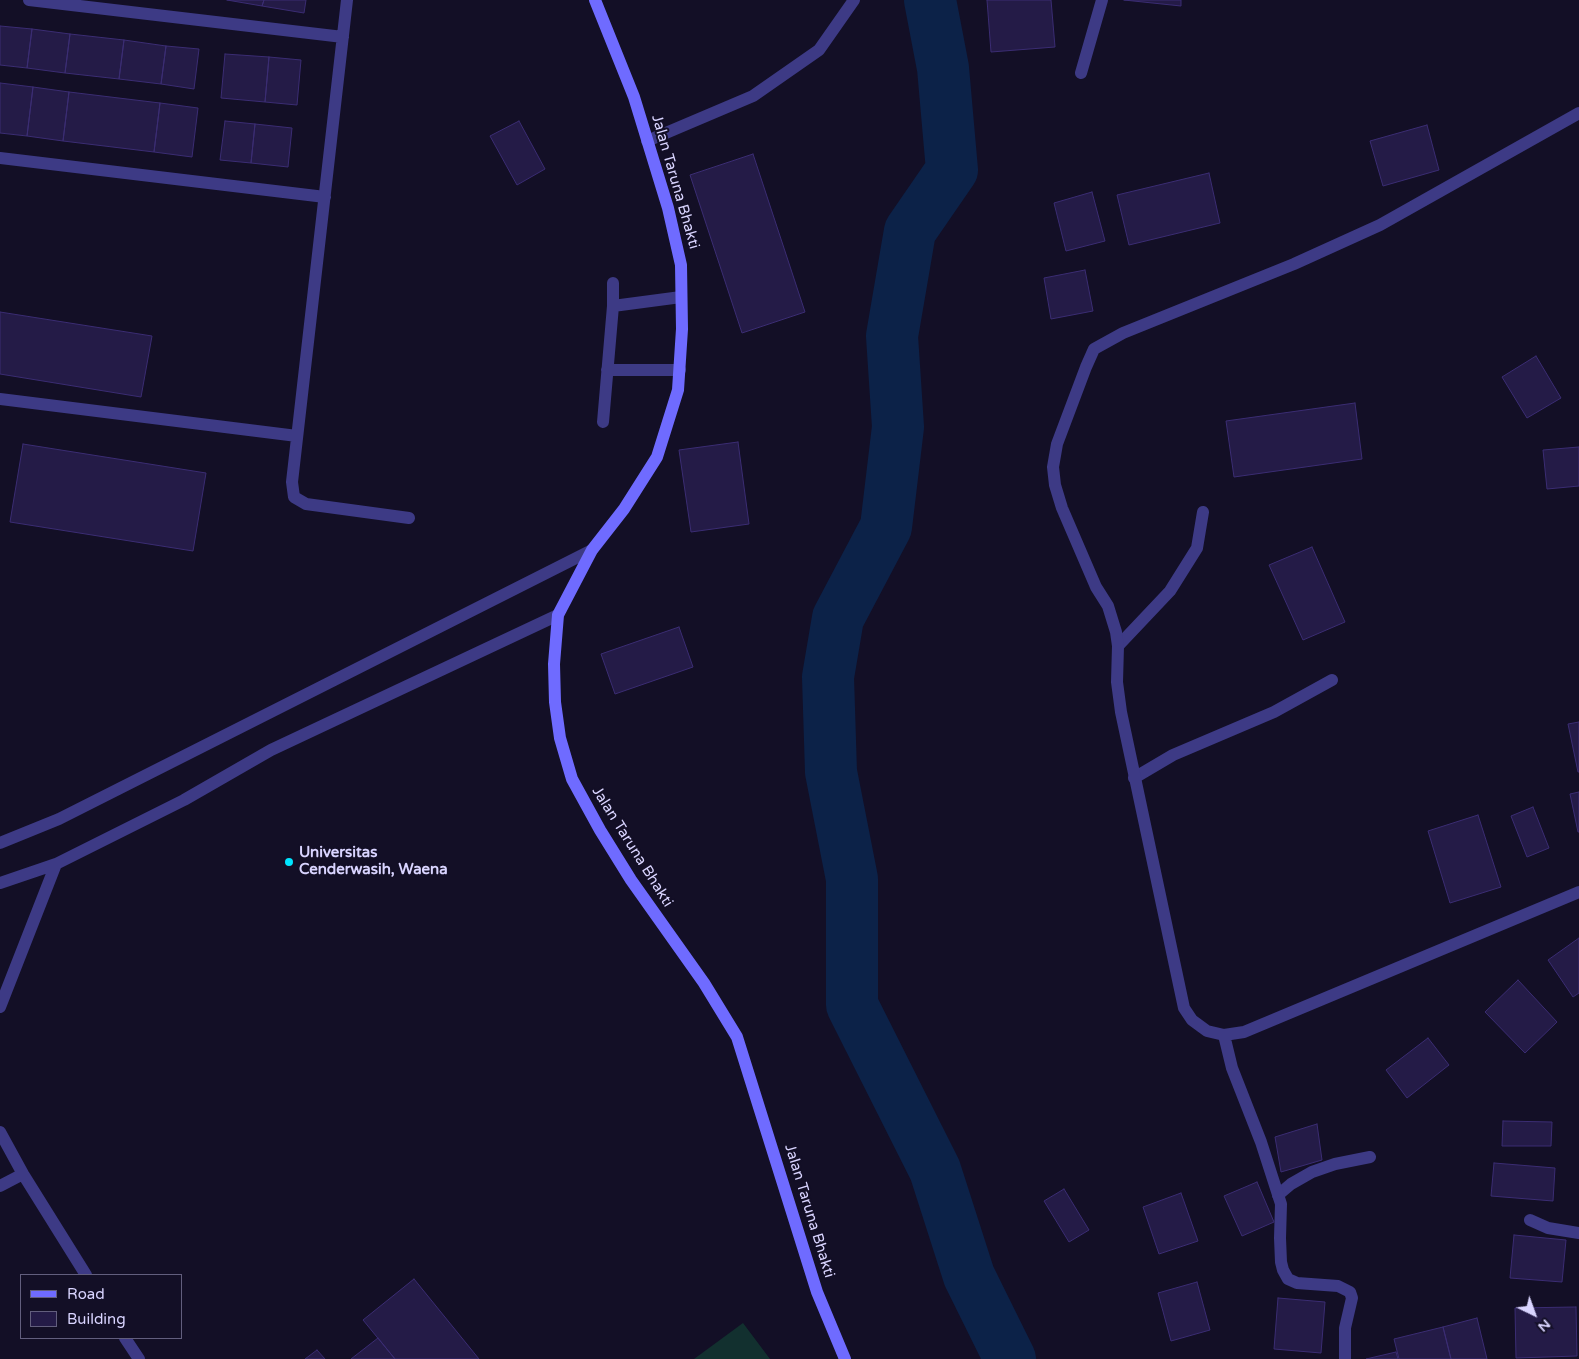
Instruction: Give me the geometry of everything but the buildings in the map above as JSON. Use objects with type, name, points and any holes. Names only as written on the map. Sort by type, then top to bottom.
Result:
[{"type":"street","points":[[29,0],[343,37]]},
{"type":"street","points":[[348,0],[292,482],[294,496],[306,504],[409,518]]},
{"type":"street","name":"Jalan Taruna Bhakti","points":[[595,0],[634,97],[668,208],[680,265],[682,329],[678,390],[657,458],[624,510],[592,550],[558,615],[554,664],[560,738],[572,779],[600,830],[631,880],[704,983],[737,1037],[817,1292],[845,1359]]},
{"type":"street","points":[[647,141],[753,96],[819,50],[854,0]]},
{"type":"street","points":[[1081,73],[1102,0]]},
{"type":"street","points":[[1579,113],[1380,225],[1294,264],[1123,333],[1094,349],[1058,444],[1054,467],[1055,485],[1062,508],[1096,586],[1108,606],[1116,632],[1118,646],[1117,682],[1121,712],[1184,1008],[1192,1020],[1207,1031],[1224,1035],[1244,1032],[1579,892]]},
{"type":"street","points":[[0,158],[325,197]]},
{"type":"street","points":[[603,422],[613,306],[613,284]]},
{"type":"street","points":[[613,306],[681,297]]},
{"type":"street","points":[[607,370],[680,370]]},
{"type":"street","points":[[0,399],[298,436]]},
{"type":"street","points":[[1118,646],[1170,591],[1197,548],[1204,512]]},
{"type":"street","points":[[0,843],[59,819],[592,550]]},
{"type":"street","points":[[0,883],[56,864],[184,800],[271,750],[558,615]]},
{"type":"street","points":[[1134,778],[1173,755],[1274,712],[1332,680]]},
{"type":"street","points":[[0,1007],[56,864]]},
{"type":"street","points":[[1224,1035],[1232,1068],[1261,1142],[1281,1204],[1281,1262],[1288,1279],[1297,1283],[1338,1286],[1350,1292],[1352,1298],[1345,1328],[1345,1359]]},
{"type":"street","points":[[0,1132],[23,1174],[85,1274]]},
{"type":"street","points":[[1278,1196],[1291,1184],[1312,1172],[1335,1164],[1370,1156]]},
{"type":"street","points":[[0,1186],[23,1174]]},
{"type":"street","points":[[1530,1220],[1548,1228],[1579,1233]]},
{"type":"street","points":[[126,1339],[139,1359]]},
{"type":"green space","points":[[743,1323],[770,1359],[694,1359]]},
{"type":"waterway","points":[[930,0],[943,68],[952,170],[910,231],[892,336],[898,427],[886,527],[838,618],[828,677],[831,772],[852,879],[852,1005],[935,1170],[969,1276],[1010,1359]]},
{"type":"place","name":"Universitas Cenderwasih, Waena","points":[[289,862]]}]
